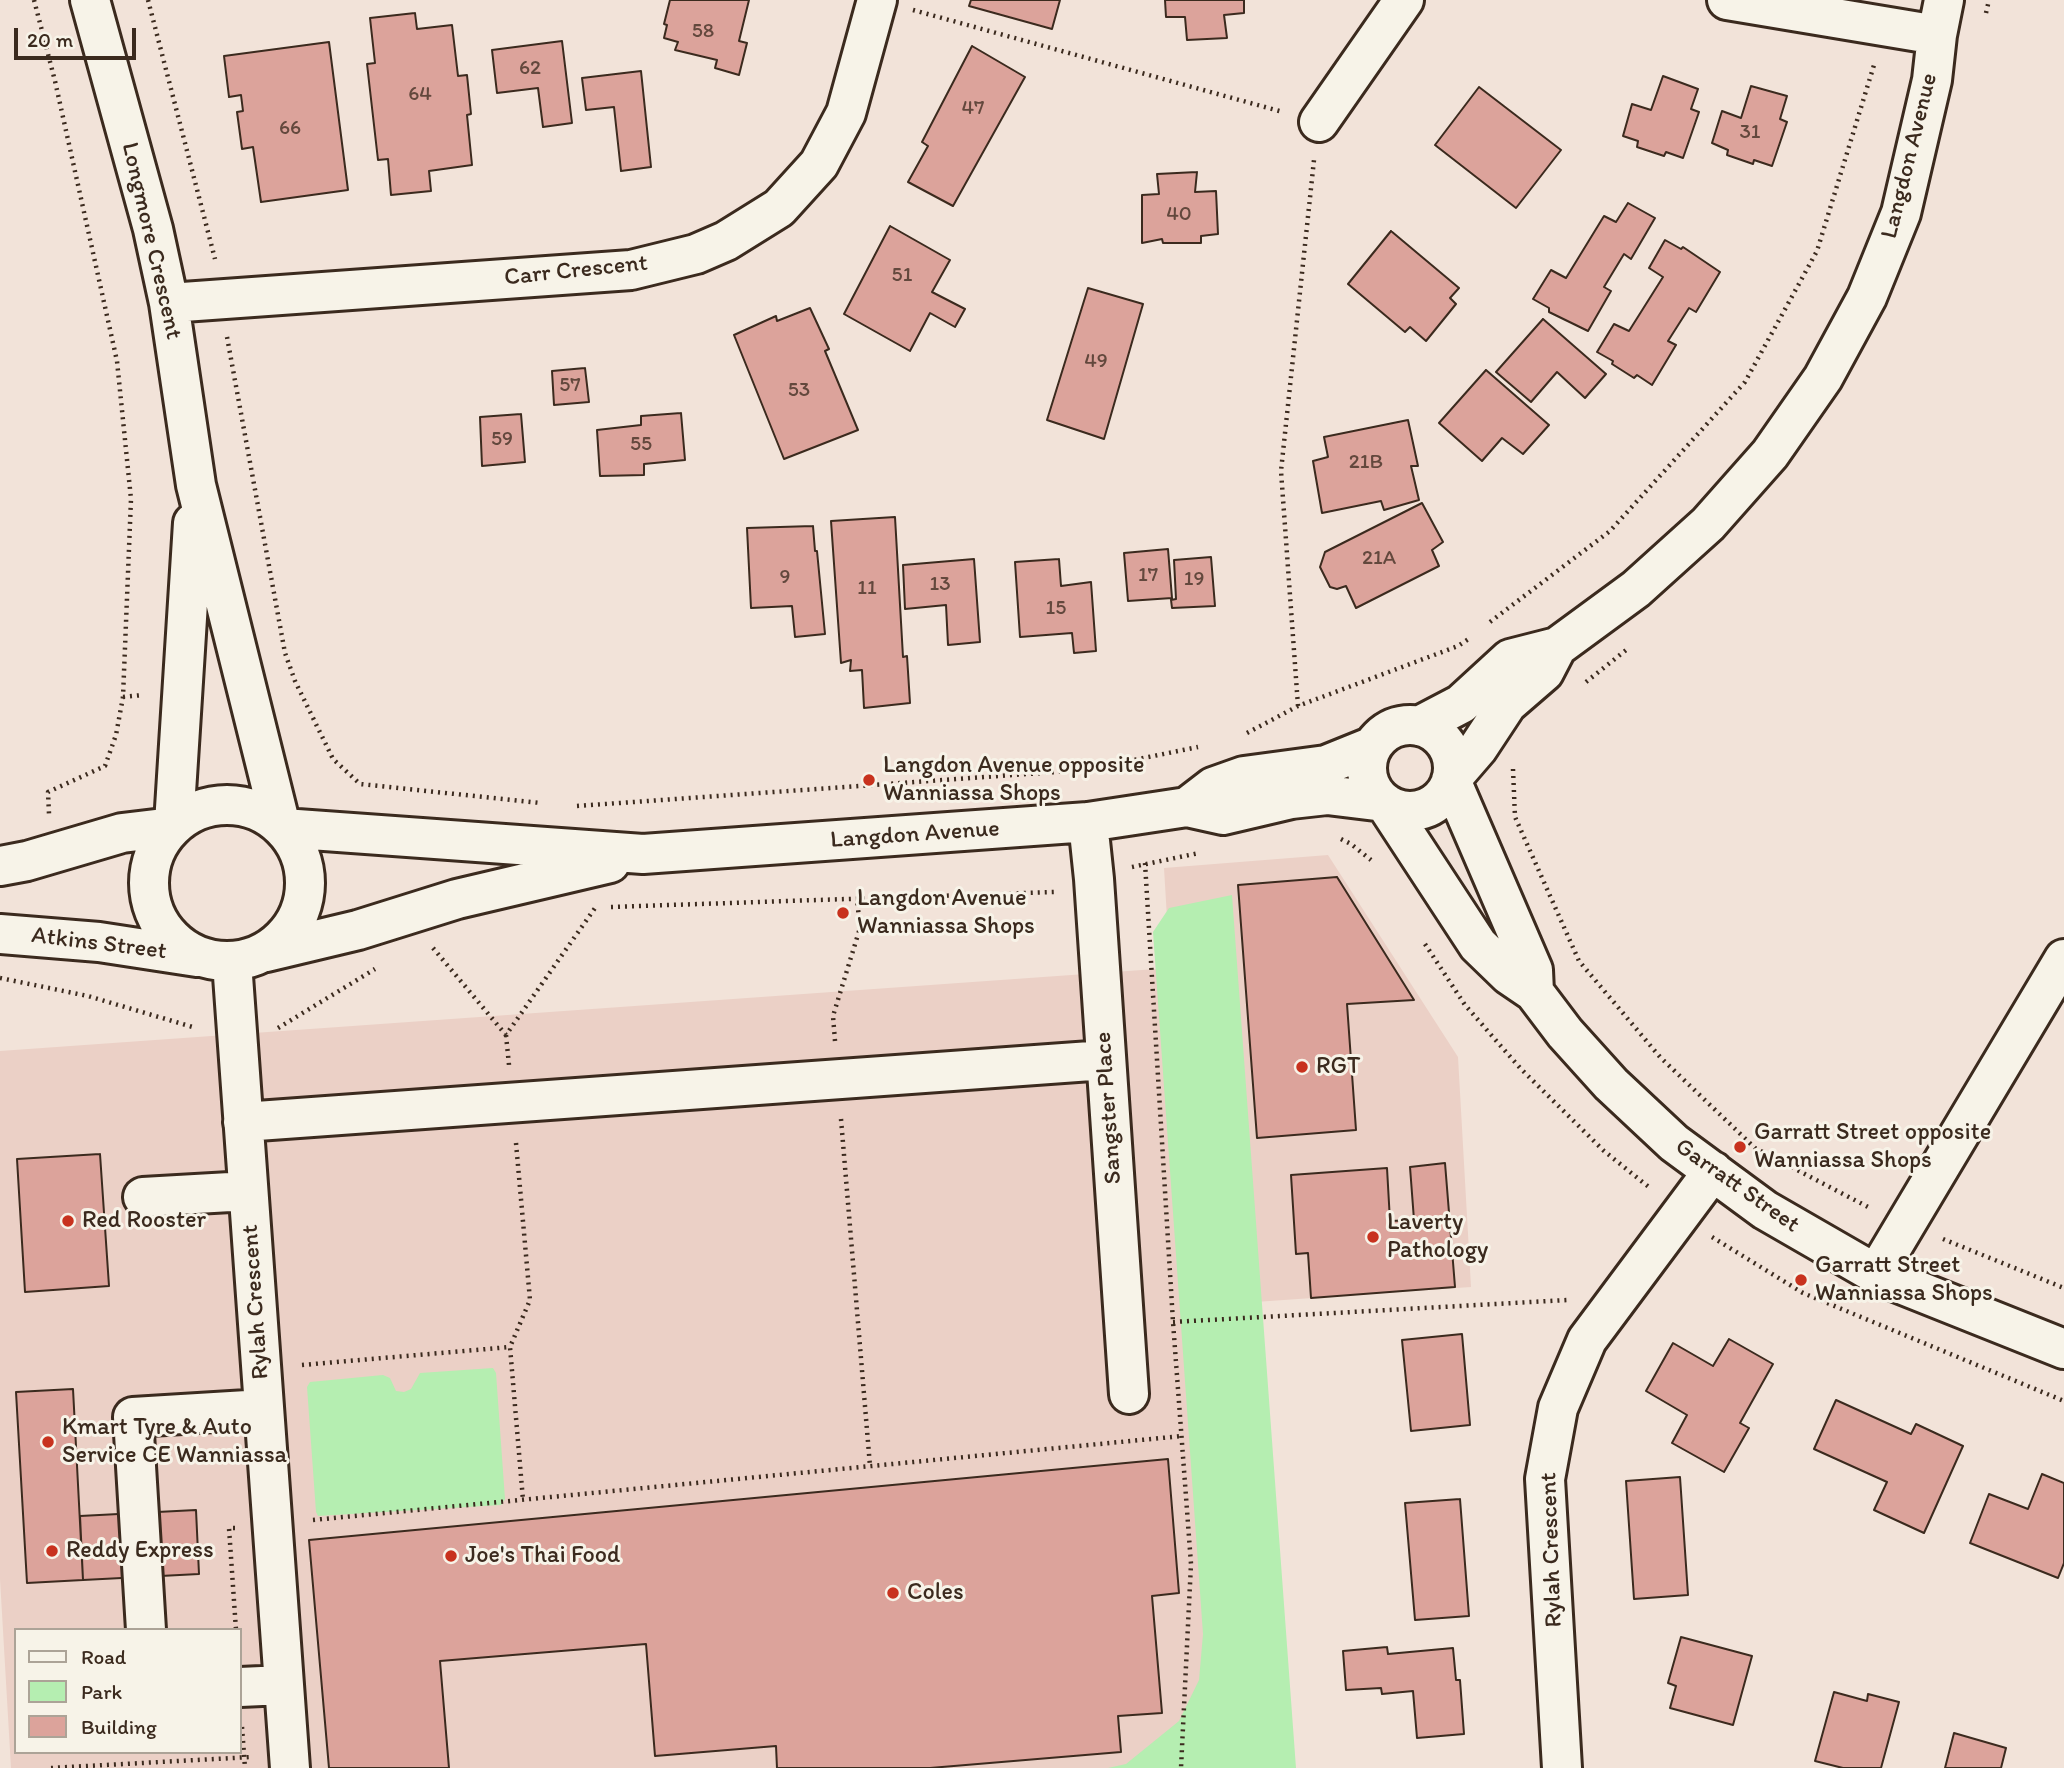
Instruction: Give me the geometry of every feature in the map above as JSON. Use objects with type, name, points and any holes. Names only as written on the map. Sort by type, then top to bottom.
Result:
[{"type":"street","name":"Longmore Crescent","points":[[90,0],[153,229],[169,303],[196,485],[282,827]]},
{"type":"street","points":[[1319,122],[1404,0]]},
{"type":"street","points":[[1727,0],[1884,26],[1941,18]]},
{"type":"street","name":"Carr Crescent","points":[[169,303],[631,270],[696,254],[726,242],[779,208],[819,164],[846,113],[890,4]]},
{"type":"street","name":"Langdon Avenue","points":[[1419,726],[1461,704],[1510,659],[1557,647],[1636,589],[1708,524],[1770,454],[1823,378],[1867,297],[1901,213],[1932,80],[1941,18]]},
{"type":"street","name":"Longmore Crescent","points":[[173,826],[196,485]]},
{"type":"street","name":"Langdon Avenue","points":[[1452,779],[1478,748],[1507,705],[1544,672],[1557,647]]},
{"type":"street","points":[[1406,725],[1419,726],[1434,733],[1446,744],[1452,760],[1452,779],[1444,795],[1432,805],[1416,811],[1400,810],[1384,802],[1373,790],[1368,776],[1368,760],[1373,746],[1382,736],[1406,725]]},
{"type":"street","name":"Langdon Avenue","points":[[1187,807],[1213,787],[1244,776],[1326,765],[1373,746]]},
{"type":"street","name":"Garratt Street","points":[[1452,779],[1532,970],[1534,992]]},
{"type":"street","name":"Langdon Avenue","points":[[282,827],[643,854],[1088,822],[1187,807],[1223,814],[1291,799],[1327,795],[1384,802]]},
{"type":"street","name":"Garratt Street","points":[[1384,802],[1478,945],[1509,975],[1534,992],[1564,1033],[1611,1084],[1674,1143],[1765,1210],[1876,1273],[2064,1349]]},
{"type":"street","points":[[228,804],[257,811],[282,827],[295,844],[303,864],[305,884],[302,905],[287,932],[232,957],[179,946],[163,930],[153,910],[148,888],[150,865],[158,845],[173,826],[190,813],[228,804]]},
{"type":"street","name":"Sangster Place","points":[[1088,822],[1129,1394]]},
{"type":"street","points":[[0,866],[122,834],[173,826]]},
{"type":"street","name":"Langdon Avenue","points":[[232,957],[358,930],[457,899],[643,854]]},
{"type":"street","name":"Atkins Street","points":[[0,934],[232,957]]},
{"type":"street","name":"Rylah Crescent","points":[[232,957],[290,1762]]},
{"type":"street","points":[[1876,1273],[2064,959]]},
{"type":"street","points":[[243,1122],[1105,1060]]},
{"type":"street","name":"Rylah Crescent","points":[[1566,1766],[1545,1479],[1558,1408],[1587,1340],[1713,1171]]},
{"type":"street","points":[[143,1197],[248,1191]]},
{"type":"street","points":[[146,1628],[133,1417],[264,1409]]},
{"type":"street","points":[[242,1687],[284,1685]]},
{"type":"path","points":[[34,0],[117,361],[131,499],[123,697],[117,736],[105,766],[48,792]]},
{"type":"path","points":[[148,0],[216,262]]},
{"type":"path","points":[[890,4],[1319,122],[1281,471],[1298,706]]},
{"type":"path","points":[[1245,734],[1298,706],[1458,646],[1610,531],[1745,382],[1817,251],[1867,92],[1884,26]]},
{"type":"path","points":[[230,357],[285,653],[295,681],[333,759],[360,784],[547,804]]},
{"type":"path","points":[[574,806],[1084,770],[1201,746]]},
{"type":"path","points":[[1515,817],[1579,961],[1660,1057],[1755,1149],[1869,1207]]},
{"type":"path","points":[[1334,836],[1351,844],[1368,857],[1374,866]]},
{"type":"path","points":[[1181,1768],[1191,1564],[1173,1322],[1145,863],[1209,851]]},
{"type":"path","points":[[609,907],[1058,892]]},
{"type":"path","points":[[857,898],[860,928],[833,1016],[870,1466]]},
{"type":"path","points":[[506,1035],[596,907],[586,908]]},
{"type":"path","points":[[423,947],[442,941]]},
{"type":"path","points":[[1424,942],[1465,1005],[1521,1069],[1604,1150],[1681,1214]]},
{"type":"path","points":[[431,945],[506,1035],[530,1300],[510,1347],[523,1500]]},
{"type":"path","points":[[272,1031],[385,964]]},
{"type":"path","points":[[0,978],[88,996],[201,1030]]},
{"type":"path","points":[[1954,1244],[2064,1288]]},
{"type":"path","points":[[1173,1322],[1569,1300],[1601,1321]]},
{"type":"path","points":[[299,1366],[510,1347]]},
{"type":"path","points":[[236,1628],[229,1528],[1182,1436]]},
{"type":"path","points":[[51,1768],[244,1757],[290,1762]]},
{"type":"path","points":[[244,1757],[245,1768]]},
{"type":"shaded area","points":[[1328,855],[1458,1057],[1471,1287],[1183,1307],[1214,1768],[11,1768],[0,1579],[0,1051],[1170,968],[1164,868]]},
{"type":"green space","points":[[1232,895],[1296,1768],[1108,1768],[1126,1764],[1179,1721],[1199,1680],[1203,1634],[1153,932],[1169,908]]},
{"type":"green space","points":[[493,1368],[496,1373],[505,1499],[501,1505],[318,1516],[307,1387],[310,1382],[383,1375],[390,1378],[396,1391],[404,1392],[411,1389],[420,1373]]},
{"type":"building","points":[[670,0],[749,0],[739,41],[747,43],[739,75],[715,68],[717,60],[675,50],[678,42],[664,38],[667,25],[664,24]]},
{"type":"building","points":[[971,0],[1060,0],[1052,29],[969,6]]},
{"type":"building","points":[[1165,0],[1244,0],[1244,13],[1224,15],[1227,38],[1187,40],[1185,17],[1166,17]]},
{"type":"building","points":[[415,13],[417,29],[452,25],[458,76],[467,75],[471,114],[467,115],[472,165],[429,171],[431,191],[391,195],[388,159],[378,160],[367,64],[375,63],[370,18]]},
{"type":"building","points":[[562,41],[572,123],[543,127],[538,88],[497,93],[492,50]]},
{"type":"building","points":[[329,42],[348,190],[261,202],[253,147],[242,149],[237,112],[243,111],[241,95],[229,97],[224,56]]},
{"type":"building","points":[[972,46],[1025,77],[953,206],[908,182],[928,146],[922,142]]},
{"type":"building","points":[[641,71],[651,167],[621,171],[614,107],[586,110],[582,78]]},
{"type":"building","points":[[1663,76],[1698,89],[1691,109],[1699,112],[1683,158],[1666,152],[1664,156],[1637,147],[1638,141],[1623,136],[1632,104],[1651,110]]},
{"type":"building","points":[[1751,86],[1787,96],[1780,119],[1787,122],[1772,166],[1754,160],[1753,164],[1727,155],[1728,150],[1712,143],[1722,111],[1741,118]]},
{"type":"building","points":[[1479,87],[1561,150],[1516,208],[1435,145]]},
{"type":"building","points":[[1197,172],[1195,192],[1216,191],[1218,234],[1201,236],[1201,243],[1163,243],[1162,239],[1142,243],[1142,195],[1159,194],[1157,174]]},
{"type":"building","points":[[1628,203],[1655,218],[1631,259],[1624,254],[1604,287],[1611,291],[1588,331],[1549,312],[1549,308],[1533,299],[1551,270],[1566,278],[1604,216],[1616,222]]},
{"type":"building","points":[[890,226],[950,260],[932,292],[965,309],[955,327],[930,313],[910,351],[844,314]]},
{"type":"building","points":[[1391,231],[1459,288],[1450,298],[1456,304],[1426,341],[1410,327],[1405,332],[1348,284]]},
{"type":"building","points":[[1665,240],[1681,249],[1683,247],[1720,272],[1696,312],[1689,308],[1668,341],[1676,345],[1652,385],[1637,375],[1634,378],[1597,352],[1614,324],[1629,331],[1663,277],[1649,268]]},
{"type":"building","points":[[1088,288],[1143,304],[1104,439],[1047,420]]},
{"type":"building","points":[[810,308],[829,349],[825,351],[858,430],[784,459],[734,335],[776,316],[777,321]]},
{"type":"building","points":[[1543,319],[1606,374],[1585,398],[1557,372],[1531,402],[1496,372]]},
{"type":"building","points":[[585,368],[589,402],[554,405],[552,371]]},
{"type":"building","points":[[1486,370],[1549,425],[1523,454],[1502,438],[1482,461],[1439,423]]},
{"type":"building","points":[[681,413],[685,460],[644,464],[644,475],[600,476],[597,430],[641,425],[641,416]]},
{"type":"building","points":[[521,414],[525,462],[482,466],[480,417]]},
{"type":"building","points":[[1408,420],[1418,466],[1411,466],[1419,500],[1384,510],[1381,501],[1322,513],[1313,461],[1328,457],[1324,437]]},
{"type":"building","points":[[1422,503],[1443,542],[1432,550],[1439,566],[1356,608],[1346,586],[1337,589],[1330,587],[1320,567],[1325,552]]},
{"type":"building","points":[[895,517],[903,657],[907,656],[910,703],[864,708],[862,670],[850,671],[851,660],[841,663],[831,521]]},
{"type":"building","points":[[813,526],[825,634],[795,637],[792,606],[751,608],[747,528]]},
{"type":"building","points":[[1168,549],[1172,598],[1128,601],[1124,553]]},
{"type":"building","points":[[1211,557],[1215,606],[1172,608],[1171,600],[1176,599],[1174,560]]},
{"type":"building","points":[[974,559],[980,642],[948,645],[946,605],[905,609],[903,565]]},
{"type":"building","points":[[1059,559],[1061,586],[1091,582],[1096,651],[1074,653],[1072,633],[1020,637],[1015,562]]},
{"type":"building","name":"RGT","points":[[1337,877],[1414,1000],[1347,1004],[1356,1130],[1257,1138],[1238,885]]},
{"type":"building","points":[[100,1154],[109,1286],[25,1292],[17,1159]]},
{"type":"building","name":"Laverty Pathology","points":[[1445,1163],[1455,1287],[1311,1298],[1308,1253],[1296,1254],[1291,1175],[1387,1168],[1390,1221],[1414,1220],[1410,1167]]},
{"type":"building","points":[[1462,1334],[1470,1425],[1411,1431],[1402,1340]]},
{"type":"building","points":[[1729,1339],[1773,1364],[1740,1423],[1749,1428],[1724,1472],[1672,1443],[1687,1415],[1646,1391],[1673,1343],[1713,1366]]},
{"type":"building","points":[[73,1389],[83,1580],[27,1583],[16,1392]]},
{"type":"building","points":[[1836,1400],[1911,1434],[1916,1424],[1963,1446],[1924,1533],[1874,1510],[1887,1482],[1814,1449]]},
{"type":"building","points":[[1168,1459],[1179,1593],[1152,1596],[1162,1713],[1118,1716],[1121,1752],[930,1768],[777,1768],[776,1746],[655,1756],[646,1644],[440,1661],[449,1768],[329,1768],[309,1540]]},
{"type":"building","points":[[2042,1474],[2064,1483],[2064,1563],[2058,1578],[1970,1543],[1989,1494],[2028,1509]]},
{"type":"building","points":[[1680,1477],[1688,1595],[1634,1599],[1626,1481]]},
{"type":"building","points":[[1460,1499],[1469,1616],[1415,1620],[1405,1503]]},
{"type":"building","points":[[196,1510],[199,1574],[83,1580],[80,1516]]},
{"type":"building","points":[[1681,1637],[1752,1656],[1733,1725],[1670,1708],[1676,1686],[1668,1683]]},
{"type":"building","points":[[1387,1647],[1388,1654],[1453,1648],[1456,1680],[1460,1680],[1464,1734],[1417,1738],[1413,1691],[1382,1694],[1381,1688],[1346,1690],[1343,1651]]},
{"type":"building","points":[[1834,1692],[1867,1701],[1868,1694],[1899,1702],[1881,1768],[1843,1768],[1815,1761]]},
{"type":"building","points":[[1954,1733],[2006,1748],[2001,1768],[1945,1768]]},
{"type":"place","name":"Langdon Avenue opposite Wanniassa Shops","points":[[869,780]]},
{"type":"place","name":"Langdon Avenue Wanniassa Shops","points":[[843,913]]},
{"type":"place","name":"RGT","points":[[1302,1067]]},
{"type":"place","name":"Garratt Street opposite Wanniassa Shops","points":[[1740,1147]]},
{"type":"place","name":"Red Rooster","points":[[68,1221]]},
{"type":"place","name":"Laverty Pathology","points":[[1373,1237]]},
{"type":"place","name":"Garratt Street Wanniassa Shops","points":[[1801,1280]]},
{"type":"place","name":"Kmart Tyre & Auto Service CE Wanniassa","points":[[48,1442]]},
{"type":"place","name":"Reddy Express","points":[[52,1551]]},
{"type":"place","name":"Joe's Thai Food","points":[[451,1556]]},
{"type":"place","name":"Coles","points":[[893,1593]]}]
